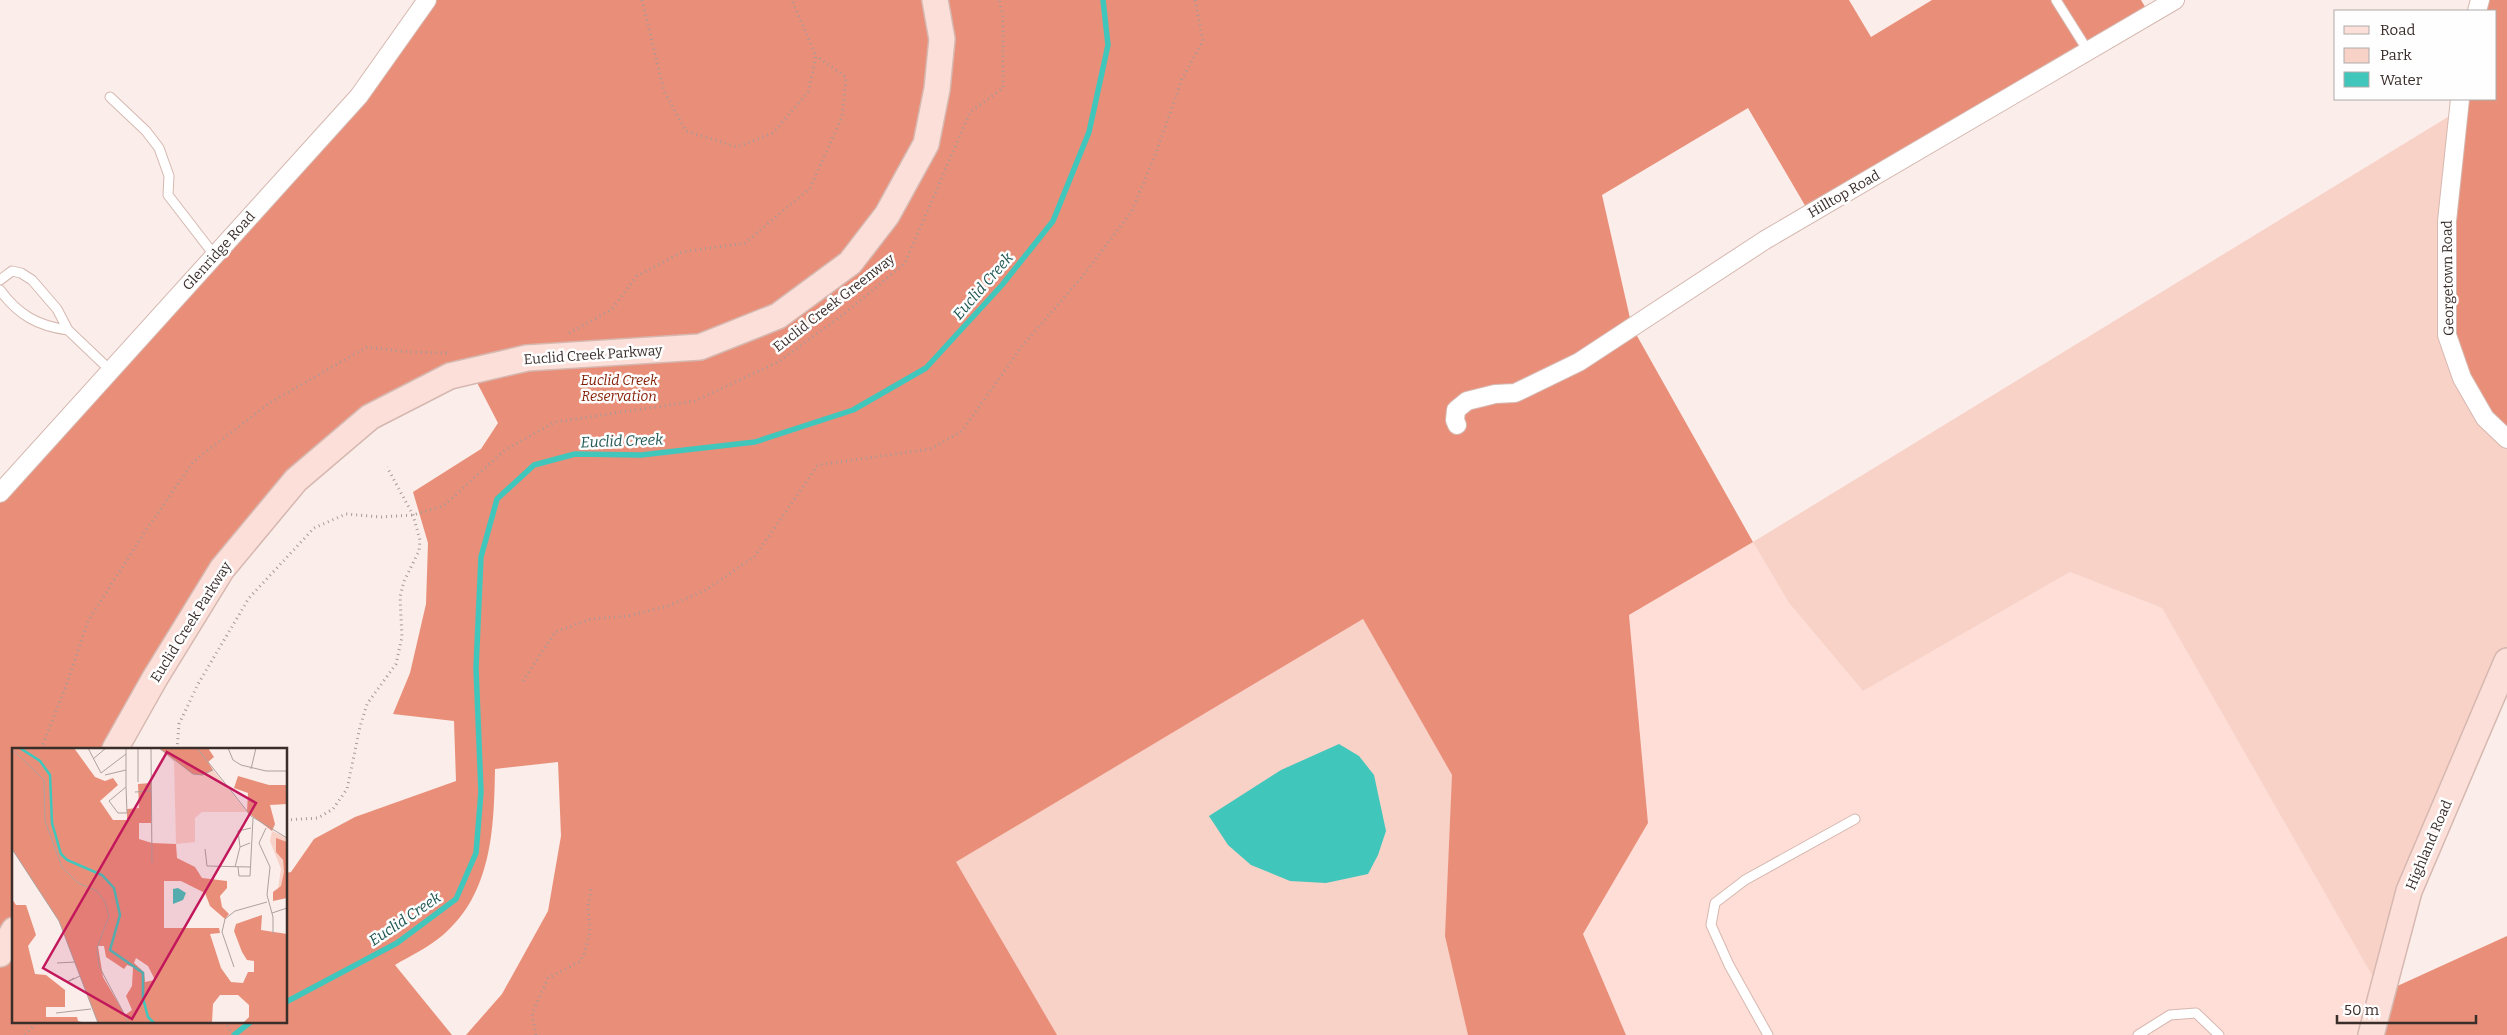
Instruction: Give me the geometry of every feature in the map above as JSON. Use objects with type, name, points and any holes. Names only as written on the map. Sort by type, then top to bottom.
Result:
[{"type":"street","name":"Glenridge Road","points":[[0,493],[359,96],[427,0]]},
{"type":"street","name":"Euclid Creek Parkway","points":[[116,748],[154,678],[222,570],[296,480],[370,417],[450,376],[527,358],[700,347],[778,316],[850,263],[887,215],[926,144],[937,89],[942,39],[935,0]]},
{"type":"street","name":"Hilltop Road","points":[[1457,425],[1455,420],[1456,410],[1467,401],[1495,394],[1515,393],[1579,362],[1766,240],[2175,0]]},
{"type":"street","name":"Georgetown Road","points":[[2460,100],[2446,221],[2447,335],[2462,378],[2471,394],[2485,418],[2507,439]]},
{"type":"street","name":"Highland Road","points":[[2371,1035],[2409,891],[2507,661]]},
{"type":"street","points":[[0,954],[12,933]]},
{"type":"lane","points":[[2056,0],[2088,51]]},
{"type":"lane","points":[[110,97],[146,131],[159,148],[169,176],[168,195],[214,256]]},
{"type":"lane","points":[[0,280],[12,271],[21,273],[32,280],[57,309],[68,330],[111,371]]},
{"type":"lane","points":[[0,290],[11,305],[29,318],[53,328],[68,330]]},
{"type":"lane","points":[[1768,1035],[1729,965],[1712,925],[1715,903],[1744,880],[1855,819]]},
{"type":"lane","points":[[2138,1035],[2170,1015],[2196,1013],[2219,1035]]},
{"type":"path","points":[[642,0],[664,91],[686,131],[737,147],[773,132],[808,92],[816,56],[792,0]]},
{"type":"path","name":"Euclid Creek Greenway","points":[[177,748],[179,724],[198,684],[249,598],[314,528],[346,514],[380,518],[413,515],[443,506],[505,450],[555,422],[695,401],[778,362],[844,314],[905,263],[970,112],[1003,88],[1002,16],[999,0]]},
{"type":"path","points":[[523,681],[555,632],[591,619],[628,616],[668,606],[706,590],[755,556],[818,465],[930,449],[962,431],[1022,346],[1082,277],[1132,211],[1156,153],[1182,79],[1203,41],[1194,0]]},
{"type":"path","points":[[288,820],[318,818],[333,809],[347,789],[360,727],[367,704],[396,664],[402,637],[400,597],[404,581],[419,551],[420,540],[413,515],[387,468]]},
{"type":"path","points":[[536,1035],[532,1014],[548,978],[579,962],[584,955],[590,931],[588,908],[591,888]]},
{"type":"path","points":[[25,1035],[37,1022]]},
{"type":"path","points":[[226,1022],[232,1035]]},
{"type":"shaded area","points":[[1753,542],[1789,603],[1863,691],[2070,572],[2162,608],[2382,993],[2371,1035],[1626,1035],[1583,934],[1648,823],[1629,615]]},
{"type":"green space","name":"Euclid Creek Reservation","points":[[427,0],[1849,0],[1871,37],[1932,0],[2141,0],[2150,15],[1810,214],[1748,108],[1602,195],[1632,327],[1753,542],[1629,615],[1648,823],[1583,934],[1626,1035],[1468,1035],[1445,936],[1452,775],[1363,619],[956,862],[1057,1035],[466,1035],[502,994],[548,911],[561,836],[558,762],[495,769],[491,836],[481,880],[472,900],[443,935],[395,965],[452,1035],[0,1035],[0,493],[359,96]],"holes":[[[471,371],[498,423],[481,449],[413,492],[428,543],[426,604],[410,673],[393,714],[454,721],[456,781],[355,817],[314,839],[291,872],[288,873],[288,1022],[12,1022],[12,957],[2,951],[12,934],[12,748],[116,748],[296,480],[450,376]]]},
{"type":"green space","points":[[2480,0],[2507,0],[2507,439],[2447,335],[2460,100],[2497,100],[2497,10],[2477,10]]},
{"type":"green space","points":[[2507,0],[2507,661],[2382,993],[2162,608],[2070,572],[1863,691],[1789,603],[1753,542],[2456,112],[2497,100],[2497,10]]},
{"type":"green space","points":[[1363,619],[1517,889],[1550,1035],[666,1035]]},
{"type":"green space","points":[[2507,936],[2507,1035],[2371,1035],[2382,993]]},
{"type":"water","points":[[1339,744],[1359,756],[1374,775],[1386,831],[1378,855],[1368,874],[1326,883],[1290,881],[1251,865],[1228,845],[1209,816],[1281,770]]},
{"type":"waterway","name":"Euclid Creek","points":[[288,1001],[397,943],[456,899],[476,853],[481,792],[476,668],[481,557],[497,499],[534,465],[575,454],[641,455],[755,442],[853,410],[926,368],[1002,285],[1053,221],[1089,132],[1108,45],[1103,0]]},
{"type":"waterway","name":"Euclid Creek","points":[[234,1035],[251,1022]]}]
